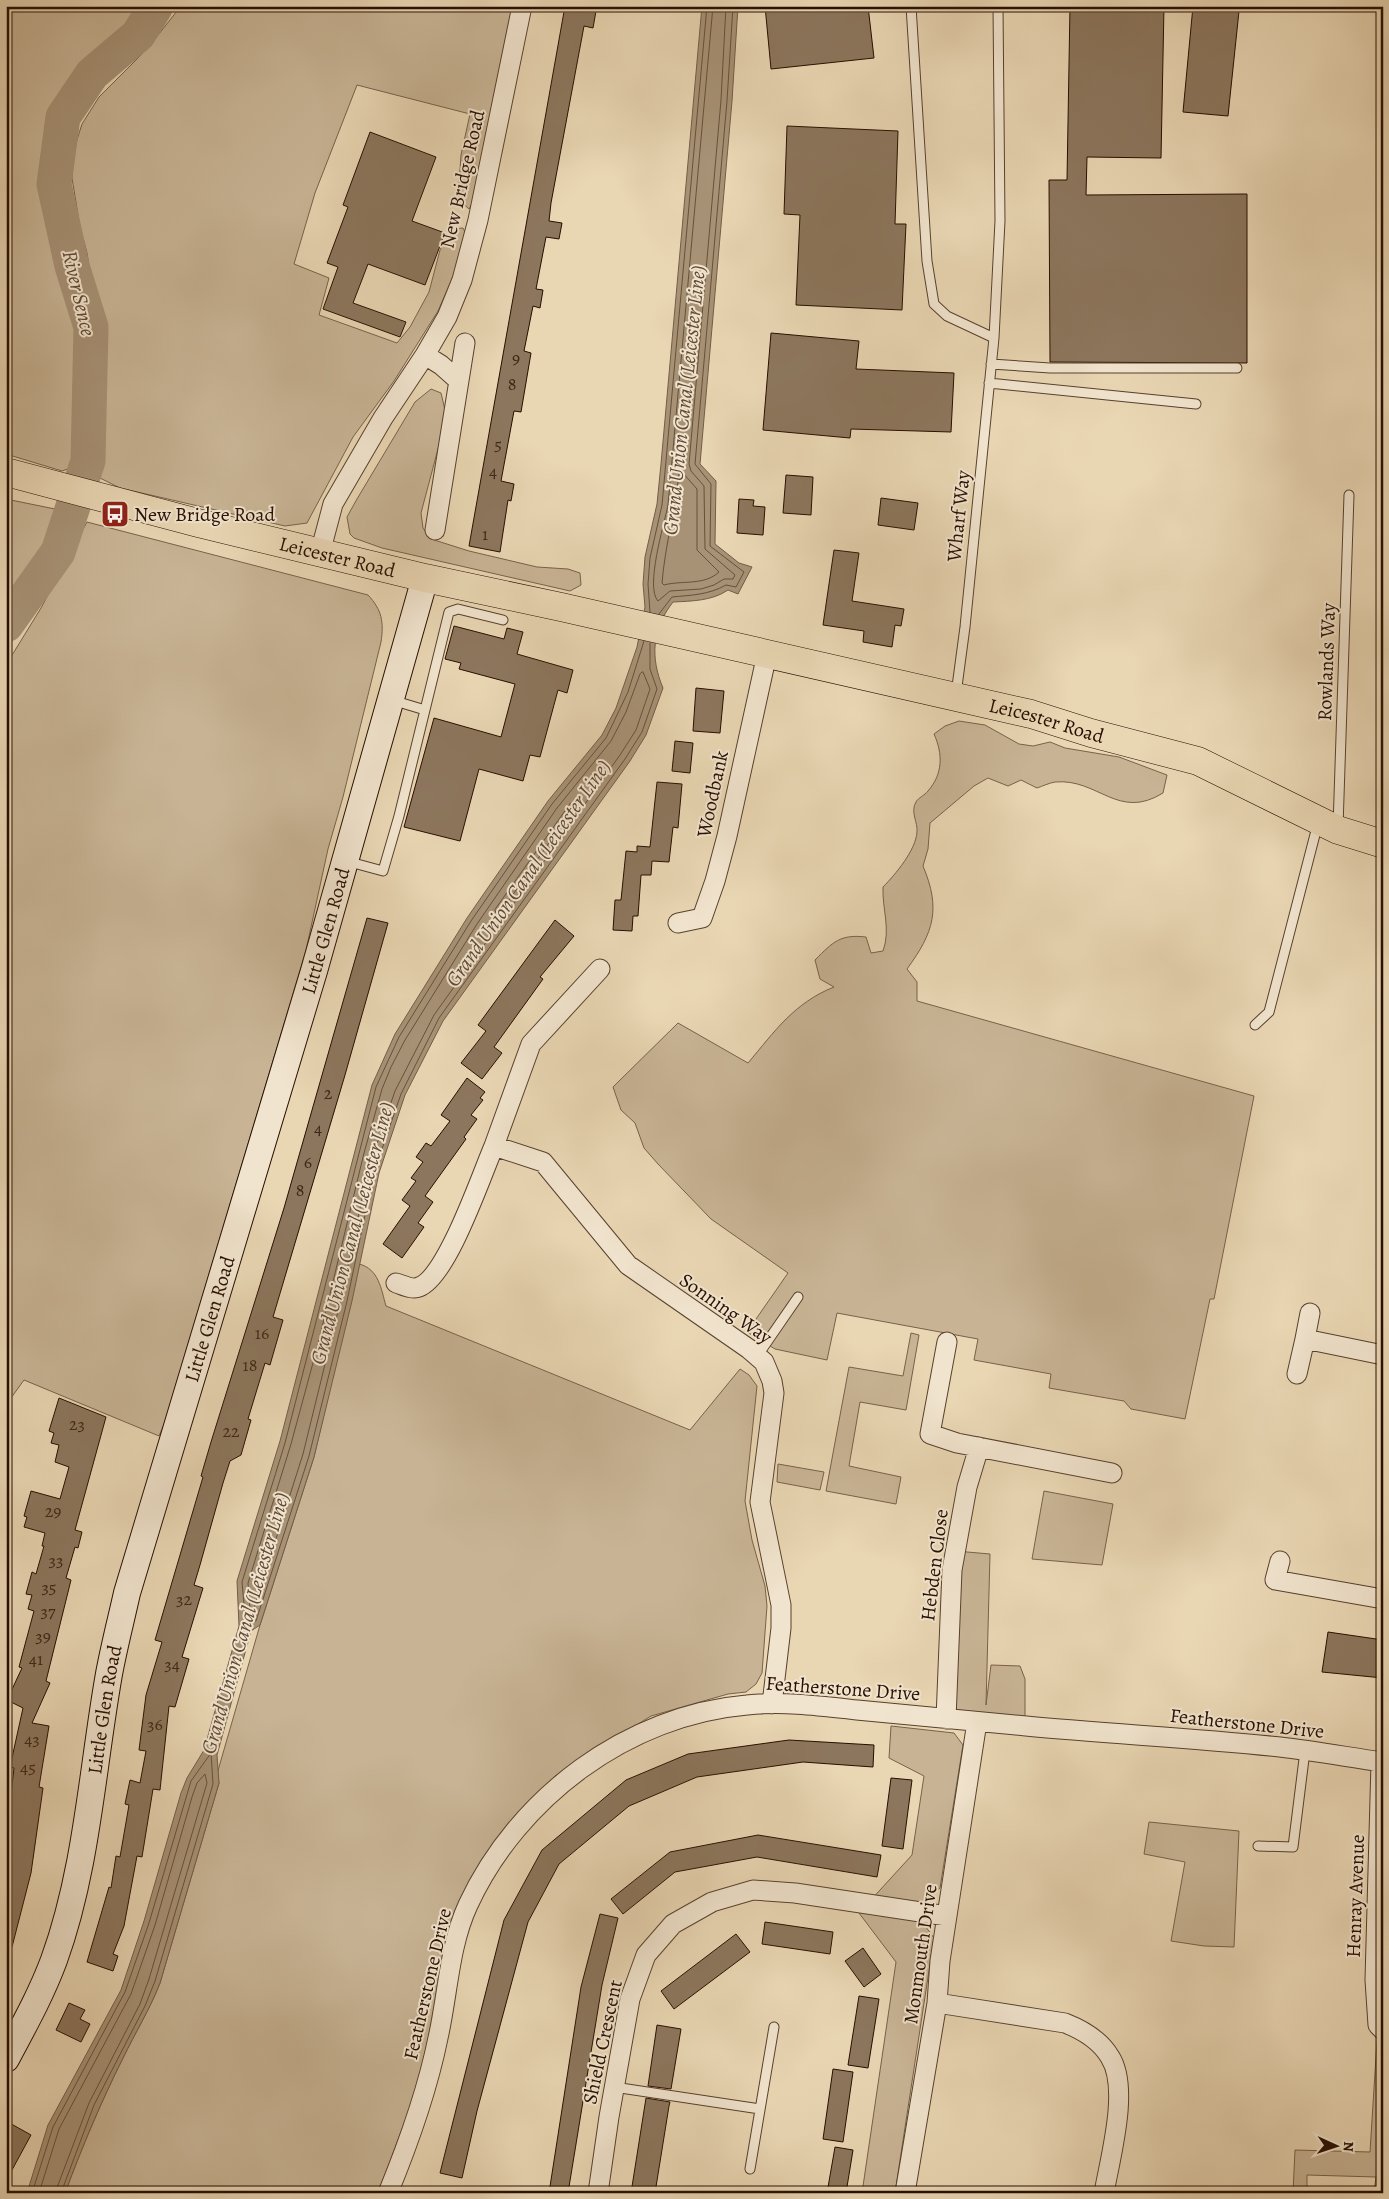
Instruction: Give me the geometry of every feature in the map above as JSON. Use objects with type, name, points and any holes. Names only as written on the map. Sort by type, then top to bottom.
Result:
[{"type":"main road","name":"Leicester Road","points":[[6,472],[320,553],[1031,714],[1092,733],[1198,761],[1328,825],[1383,844]]},
{"type":"main road","name":"Little Glen Road","points":[[6,2059],[34,2006],[54,1960],[71,1906],[87,1827],[109,1674],[127,1593],[346,861],[426,578]]},
{"type":"street","name":"New Bridge Road","points":[[320,553],[333,504],[383,418],[425,355],[447,317],[469,254],[478,220],[522,6]]},
{"type":"street","points":[[435,530],[432,496],[459,381],[465,343]]},
{"type":"street","points":[[425,355],[441,365],[459,381]]},
{"type":"street","name":"Woodbank","points":[[678,923],[702,918],[716,881],[767,654]]},
{"type":"street","points":[[396,1283],[414,1288],[420,1287],[432,1278],[445,1260],[494,1146],[531,1044],[539,1032],[600,969]]},
{"type":"street","name":"Sonning Way","points":[[494,1146],[543,1162],[628,1266],[758,1355],[769,1372],[774,1393],[760,1502],[781,1605],[781,1628],[772,1704]]},
{"type":"street","points":[[1297,1374],[1310,1313]]},
{"type":"street","points":[[1305,1339],[1383,1355]]},
{"type":"street","points":[[947,1342],[930,1434],[950,1442],[1112,1473]]},
{"type":"street","name":"Hebden Close","points":[[946,1719],[952,1570],[967,1487],[978,1447]]},
{"type":"street","points":[[1280,1561],[1275,1580],[1383,1599]]},
{"type":"street","name":"Featherstone Drive","points":[[388,2193],[425,2095],[457,1937],[468,1905],[516,1830],[565,1780],[632,1738],[692,1714],[729,1707],[798,1704],[1305,1751],[1382,1762]]},
{"type":"street","name":"Monmouth Drive","points":[[905,2193],[937,2003],[947,1916],[977,1722]]},
{"type":"street","name":"Henray Avenue","points":[[1382,1762],[1381,1884],[1375,1980],[1378,2025],[1383,2030]]},
{"type":"street","name":"Shield Crescent","points":[[598,2193],[630,1999],[646,1954],[673,1924],[712,1902],[753,1890],[796,1893],[947,1916]]},
{"type":"street","points":[[937,2003],[1065,2023],[1084,2031],[1101,2045],[1111,2058],[1117,2078],[1119,2097],[1104,2193]]},
{"type":"lane","points":[[911,6],[927,261],[934,304],[947,316],[994,338]]},
{"type":"lane","name":"Wharf Way","points":[[956,697],[965,627],[994,338],[1000,222],[998,6]]},
{"type":"lane","points":[[991,364],[1050,368],[1236,368]]},
{"type":"lane","points":[[989,383],[1196,404]]},
{"type":"lane","name":"Rowlands Way","points":[[1256,1025],[1269,1012],[1328,825],[1349,495]]},
{"type":"lane","points":[[346,861],[382,871],[399,816],[449,612],[458,609],[503,620]]},
{"type":"lane","points":[[392,700],[425,710]]},
{"type":"lane","points":[[758,1355],[798,1297]]},
{"type":"lane","points":[[1258,1846],[1293,1847],[1305,1751]]},
{"type":"lane","points":[[750,2169],[774,2027]]},
{"type":"lane","points":[[614,2087],[760,2109]]},
{"type":"shaded area","points":[[6,6],[149,6],[139,24],[101,57],[76,86],[56,126],[46,183],[57,238],[87,331],[84,463],[62,471],[6,454]]},
{"type":"shaded area","points":[[181,6],[515,6],[475,198],[469,209],[458,199],[461,155],[470,114],[357,85],[315,193],[294,264],[329,278],[319,315],[397,343],[410,327],[429,292],[440,250],[452,229],[463,228],[467,236],[457,268],[438,311],[394,381],[353,437],[307,523],[285,526],[120,488],[98,477],[102,353],[87,253],[80,227],[72,178],[74,149],[82,124],[99,97],[147,49]]},
{"type":"shaded area","points":[[431,389],[441,393],[445,410],[443,430],[421,513],[423,528],[431,539],[469,551],[537,567],[568,569],[580,573],[581,585],[570,591],[382,548],[354,538],[350,534],[347,517],[357,499],[415,402]]},
{"type":"shaded area","points":[[6,499],[55,509],[61,516],[57,538],[35,563],[6,610]]},
{"type":"shaded area","points":[[87,522],[368,595],[379,611],[382,622],[381,642],[343,797],[328,849],[306,950],[165,1422],[159,1436],[24,1380],[11,1398],[6,1397],[6,665],[41,608]]},
{"type":"shaded area","points":[[959,721],[985,725],[1019,744],[1033,746],[1050,742],[1065,748],[1119,757],[1167,775],[1163,793],[1147,800],[1133,803],[1120,801],[1070,782],[1055,782],[1037,788],[1021,780],[1008,786],[988,778],[974,786],[930,823],[928,849],[923,866],[932,895],[932,920],[923,943],[907,969],[917,982],[917,1001],[1254,1096],[1214,1299],[1210,1299],[1185,1419],[1131,1409],[1124,1401],[1049,1388],[1051,1374],[974,1360],[978,1339],[837,1313],[827,1360],[775,1349],[747,1332],[788,1273],[711,1219],[658,1164],[644,1148],[635,1123],[621,1110],[613,1087],[678,1023],[748,1063],[796,1010],[807,1001],[834,987],[820,979],[815,960],[827,948],[843,938],[857,936],[866,937],[871,953],[883,951],[886,927],[883,887],[899,869],[913,846],[917,832],[914,806],[937,778],[940,756],[934,734],[945,726]]},
{"type":"shaded area","points":[[359,1264],[371,1270],[375,1275],[381,1287],[386,1306],[690,1430],[740,1369],[749,1375],[757,1386],[745,1501],[752,1540],[765,1586],[767,1606],[762,1673],[756,1684],[746,1692],[728,1694],[651,1716],[555,1776],[483,1859],[453,1928],[417,2089],[378,2193],[65,2193],[99,2108],[160,1983],[219,1783],[217,1774],[260,1625],[314,1457]]},
{"type":"shaded area","points":[[911,1333],[919,1335],[906,1410],[860,1402],[849,1466],[901,1477],[896,1504],[826,1491],[849,1367],[903,1376]]},
{"type":"shaded area","points":[[778,1464],[824,1472],[820,1490],[777,1482]]},
{"type":"shaded area","points":[[1044,1491],[1113,1504],[1102,1565],[1032,1559]]},
{"type":"shaded area","points":[[956,1551],[990,1554],[986,1705],[991,1665],[1020,1666],[1025,1679],[1025,1717],[946,1719]]},
{"type":"shaded area","points":[[891,1726],[954,1733],[963,1745],[940,1888],[925,1901],[921,1920],[934,1938],[895,2193],[862,2193],[896,1962],[859,1913],[912,1855],[924,1776],[889,1758]]},
{"type":"shaded area","points":[[1149,1822],[1239,1831],[1234,1947],[1204,1946],[1171,1941],[1185,1862],[1144,1854]]},
{"type":"shaded area","points":[[1378,2025],[1383,2030],[1383,2193],[1374,2193],[1376,2177],[1307,2175],[1307,2193],[1293,2193],[1295,2150],[1370,2152]]},
{"type":"water","name":"Grand Union Canal (Leicester Line)","points":[[702,6],[738,6],[732,101],[700,464],[716,481],[715,544],[739,563],[752,567],[738,594],[728,590],[709,598],[673,602],[666,612],[657,633],[655,644],[656,665],[663,688],[646,735],[630,761],[443,1021],[405,1095],[379,1173],[352,1301],[314,1457],[260,1625],[251,1631],[217,1755],[219,1783],[160,1983],[99,2108],[65,2193],[27,2193],[48,2125],[121,1990],[144,1921],[181,1793],[187,1778],[204,1750],[239,1626],[237,1581],[280,1441],[372,1085],[395,1034],[467,918],[548,801],[602,735],[616,708],[637,647],[645,607],[643,584],[645,557],[657,504]]},
{"type":"building","points":[[565,6],[594,6],[596,11],[593,28],[584,26],[551,203],[549,221],[562,223],[559,239],[546,237],[536,289],[543,290],[540,308],[533,306],[524,351],[531,353],[521,412],[514,411],[501,481],[514,484],[511,501],[508,500],[500,552],[469,546]]},
{"type":"building","points":[[765,6],[868,6],[874,58],[771,69]]},
{"type":"building","points":[[1070,6],[1164,6],[1161,158],[1087,157],[1086,195],[1247,194],[1247,363],[1050,362],[1049,180],[1067,180]]},
{"type":"building","points":[[1193,6],[1239,11],[1228,116],[1183,112]]},
{"type":"building","points":[[787,126],[898,131],[895,224],[906,224],[902,310],[796,305],[800,215],[784,214]]},
{"type":"building","points":[[370,132],[436,157],[412,221],[445,233],[425,285],[368,264],[353,303],[406,322],[400,337],[323,309],[338,267],[327,263],[348,207],[343,205]]},
{"type":"building","points":[[771,333],[859,341],[856,369],[954,373],[951,432],[851,429],[850,438],[763,430]]},
{"type":"building","points":[[786,475],[813,477],[811,515],[783,513]]},
{"type":"building","points":[[881,498],[918,503],[914,530],[878,525]]},
{"type":"building","points":[[739,499],[754,500],[753,506],[765,507],[763,535],[737,533]]},
{"type":"building","points":[[834,550],[859,553],[852,601],[904,609],[901,626],[895,625],[892,647],[863,642],[864,631],[823,625]]},
{"type":"building","points":[[454,626],[504,639],[507,628],[523,632],[517,654],[573,670],[567,693],[558,690],[540,757],[530,755],[523,781],[479,769],[460,841],[404,827],[434,718],[501,737],[515,684],[459,669],[461,663],[445,659]]},
{"type":"building","points":[[696,688],[724,691],[720,733],[693,731]]},
{"type":"building","points":[[675,741],[693,743],[690,773],[672,771]]},
{"type":"building","points":[[657,782],[682,784],[678,828],[673,827],[669,862],[652,861],[651,875],[641,875],[638,916],[633,916],[632,931],[613,930],[615,900],[621,900],[626,851],[637,852],[637,846],[650,847]]},
{"type":"building","points":[[367,918],[388,923],[273,1317],[283,1320],[270,1365],[265,1363],[248,1419],[251,1420],[241,1455],[230,1461],[194,1585],[203,1588],[182,1657],[189,1659],[175,1707],[169,1706],[160,1790],[153,1789],[142,1857],[137,1856],[124,1926],[113,1954],[118,1956],[113,1971],[87,1962],[109,1887],[111,1888],[116,1856],[120,1857],[129,1805],[125,1804],[130,1780],[140,1783],[146,1751],[139,1750],[146,1695],[162,1642],[155,1640],[203,1477],[201,1476],[284,1208]]},
{"type":"building","points":[[555,920],[574,936],[540,977],[543,979],[494,1047],[502,1053],[482,1079],[461,1063],[486,1031],[478,1025]]},
{"type":"building","points":[[467,1078],[485,1092],[480,1098],[483,1100],[471,1115],[477,1119],[464,1137],[466,1139],[425,1196],[433,1202],[418,1223],[424,1227],[402,1258],[383,1244],[410,1206],[402,1200],[416,1181],[411,1178],[423,1162],[416,1157],[426,1143],[431,1146],[450,1121],[441,1115]]},
{"type":"building","points":[[59,1398],[106,1417],[75,1530],[82,1532],[78,1548],[75,1547],[66,1578],[71,1580],[46,1681],[50,1683],[32,1723],[49,1726],[39,1787],[43,1788],[31,1873],[12,1947],[6,1947],[6,1838],[14,1768],[10,1767],[23,1708],[7,1700],[22,1668],[19,1667],[34,1611],[28,1609],[32,1595],[26,1594],[32,1572],[36,1574],[44,1546],[42,1546],[45,1533],[24,1527],[27,1517],[24,1516],[31,1491],[60,1499],[69,1467],[55,1462],[59,1445],[51,1443],[54,1433],[49,1431]]},
{"type":"building","points":[[1328,1632],[1383,1640],[1383,1678],[1322,1672]]},
{"type":"building","points":[[789,1740],[874,1745],[873,1767],[803,1762],[697,1777],[629,1806],[559,1864],[528,1922],[477,2111],[462,2178],[440,2173],[504,1920],[542,1850],[626,1780],[688,1754]]},
{"type":"building","points":[[891,1778],[912,1780],[903,1849],[882,1846]]},
{"type":"building","points":[[758,1835],[881,1855],[877,1877],[757,1857],[675,1872],[623,1914],[611,1899],[670,1852]]},
{"type":"building","points":[[600,1914],[618,1918],[602,1985],[568,2193],[549,2193],[581,1987]]},
{"type":"building","points":[[765,1922],[833,1932],[830,1954],[762,1944]]},
{"type":"building","points":[[736,1934],[750,1952],[674,2009],[661,1991]]},
{"type":"building","points":[[863,1948],[881,1974],[864,1987],[845,1961]]},
{"type":"building","points":[[859,1996],[879,1999],[868,2068],[848,2065]]},
{"type":"building","points":[[69,2003],[85,2010],[80,2019],[90,2024],[81,2042],[56,2030]]},
{"type":"building","points":[[657,2025],[681,2029],[671,2089],[648,2086]]},
{"type":"building","points":[[833,2069],[853,2072],[843,2142],[823,2139]]},
{"type":"building","points":[[646,2098],[670,2102],[655,2193],[631,2193]]},
{"type":"building","points":[[6,2121],[31,2135],[6,2181]]},
{"type":"building","points":[[835,2147],[853,2150],[846,2193],[827,2193]]},
{"type":"waterway","name":"River Sence","points":[[6,625],[58,552],[88,461],[91,327],[72,266],[54,184],[63,117],[92,74],[138,35],[156,6]]},
{"type":"place","name":"New Bridge Road","points":[[115,514]]}]
